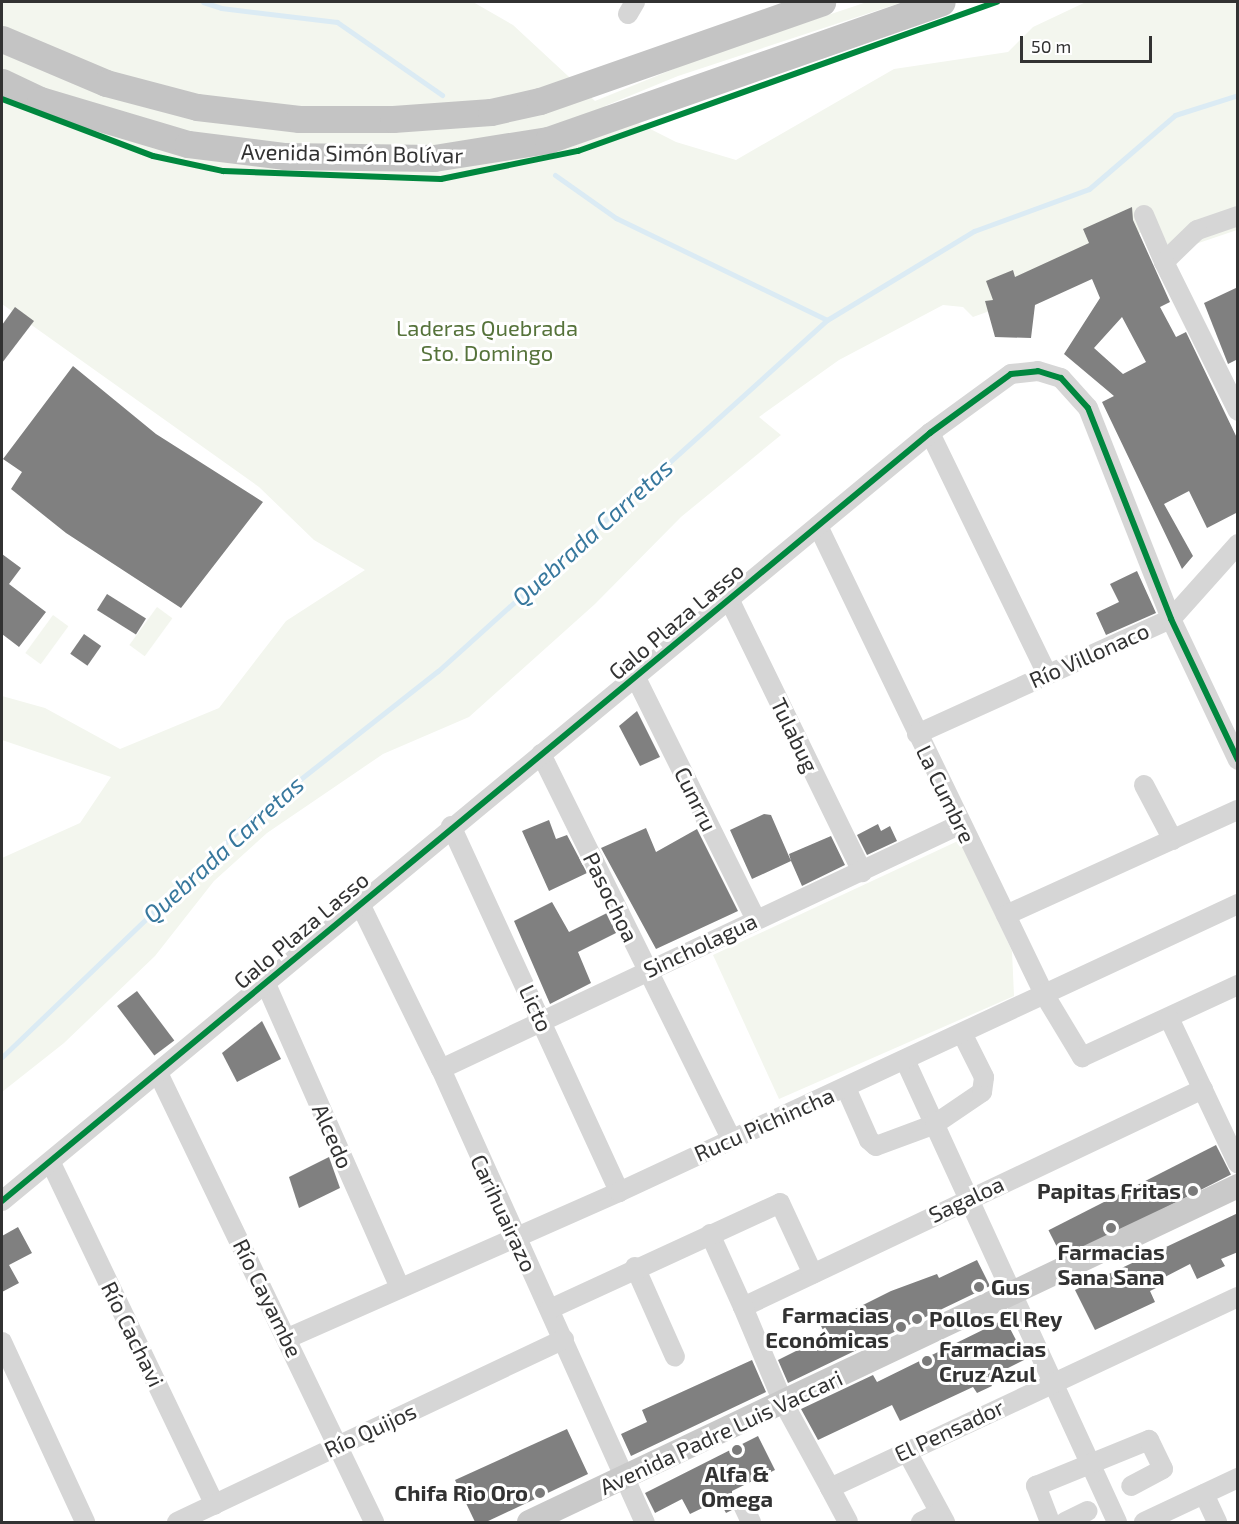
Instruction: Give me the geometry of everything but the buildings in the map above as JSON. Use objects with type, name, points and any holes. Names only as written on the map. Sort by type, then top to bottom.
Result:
[{"type":"highway","name":"Avenida Simón Bolívar","points":[[2,39],[106,83],[197,107],[299,119],[440,117],[491,112],[589,86],[822,2]]},
{"type":"highway","name":"Avenida Simón Bolívar","points":[[2,82],[40,100],[144,133],[242,153],[434,158],[502,151],[548,140],[941,2]]},
{"type":"main road","name":"Avenida Padre Luis Vaccari","points":[[529,1522],[624,1477],[788,1411],[1012,1295],[1238,1186]]},
{"type":"street","points":[[1144,215],[1164,262],[1238,411]]},
{"type":"street","points":[[1164,262],[1197,230],[1238,216]]},
{"type":"street","name":"Galo Plaza Lasso","points":[[2,1201],[159,1075],[451,826],[636,678],[930,433],[1011,374],[1038,371],[1060,378],[1088,408],[1171,619],[1232,733],[1238,760]]},
{"type":"street","points":[[930,433],[1047,674]]},
{"type":"street","name":"La Cumbre","points":[[818,526],[1044,994],[1082,1057],[1169,1018]]},
{"type":"street","name":"Río Villonaco","points":[[917,734],[1171,619],[1238,544]]},
{"type":"street","name":"Tulabug","points":[[729,599],[862,872]]},
{"type":"street","name":"Cunrru","points":[[636,678],[756,920]]},
{"type":"street","name":"Pasochoa","points":[[541,754],[730,1137]]},
{"type":"street","points":[[1144,785],[1173,840]]},
{"type":"street","points":[[1006,915],[1238,810]]},
{"type":"street","name":"Sincholagua","points":[[441,1069],[544,1024],[646,969],[862,872],[961,824]]},
{"type":"street","name":"Licto","points":[[451,826],[544,1024],[619,1192]]},
{"type":"street","name":"Carihuairazo","points":[[360,904],[441,1069],[514,1238],[564,1339],[645,1522]]},
{"type":"street","name":"Rucu Pichincha","points":[[288,1338],[619,1192],[730,1137],[846,1088],[1238,904]]},
{"type":"street","name":"Alcedo","points":[[266,984],[400,1288]]},
{"type":"street","points":[[1238,985],[1169,1018],[1238,1164]]},
{"type":"street","points":[[846,1088],[868,1140],[884,1146],[934,1124],[974,1101],[984,1077],[962,1033]]},
{"type":"street","points":[[905,1060],[1012,1295],[1055,1380],[1117,1522]]},
{"type":"street","name":"Río Cayambe","points":[[159,1075],[288,1338],[374,1522]]},
{"type":"street","name":"Sagaloa","points":[[745,1313],[813,1274],[969,1197],[1203,1089]]},
{"type":"street","name":"Río Cachavi","points":[[51,1162],[214,1505]]},
{"type":"street","points":[[550,1309],[635,1267],[780,1203],[813,1274]]},
{"type":"street","points":[[710,1234],[788,1411],[848,1522]]},
{"type":"street","points":[[635,1267],[675,1357]]},
{"type":"street","name":"El Pensador","points":[[830,1488],[1055,1380],[1238,1297]]},
{"type":"street","name":"Río Quijos","points":[[177,1522],[564,1339]]},
{"type":"street","points":[[2,1342],[85,1522]]},
{"type":"street","points":[[1050,1522],[1036,1486],[1149,1440],[1163,1468],[1131,1485]]},
{"type":"street","points":[[906,1450],[942,1518],[921,1522]]},
{"type":"street","points":[[1144,1522],[1238,1478]]},
{"type":"street","points":[[1204,1494],[1217,1522]]},
{"type":"street","points":[[1065,1522],[1088,1511]]},
{"type":"green space","name":"Laderas Quebrada Sto. Domingo","points":[[2,2],[473,2],[513,25],[595,101],[708,55],[867,2],[903,2],[678,76],[605,106],[676,142],[736,160],[894,69],[1008,52],[1033,27],[1086,2],[1237,2],[1237,230],[1172,252],[1162,235],[1146,231],[1089,251],[1094,273],[973,317],[963,307],[943,305],[839,360],[759,417],[781,435],[681,517],[595,604],[469,717],[383,754],[267,833],[214,881],[155,956],[64,1043],[2,1092],[2,858],[80,823],[111,777],[2,740],[2,696],[45,708],[120,749],[219,708],[286,621],[365,570],[314,540],[259,487],[2,304]]},
{"type":"green space","points":[[157,607],[172,618],[145,656],[129,645]]},
{"type":"green space","points":[[53,615],[68,626],[41,664],[25,653]]},
{"type":"green space","points":[[960,840],[1012,951],[1014,996],[779,1099],[713,955]]},
{"type":"waterway","points":[[203,2],[221,8],[337,22],[442,95]]},
{"type":"waterway","name":"Quebrada Carretas","points":[[2,1057],[251,818],[438,671],[827,320],[974,231],[1089,189],[1175,115],[1238,95]]},
{"type":"waterway","points":[[555,175],[616,218],[827,320]]},
{"type":"cycle path","points":[[2,99],[153,156],[223,171],[441,179],[578,151],[997,2]]},
{"type":"cycle path","points":[[2,1201],[930,433],[1011,374],[1038,371],[1061,378],[1088,408],[1171,619],[1238,760]]},
{"type":"place","name":"Papitas Fritas","points":[[1193,1191]]},
{"type":"place","name":"Farmacias Sana Sana","points":[[1111,1228]]},
{"type":"place","name":"Gus","points":[[979,1287]]},
{"type":"place","name":"Pollos El Rey","points":[[917,1319]]},
{"type":"place","name":"Farmacias Económicas","points":[[901,1327]]},
{"type":"place","name":"Farmacias Cruz Azul","points":[[927,1361]]},
{"type":"place","name":"Alfa & Omega","points":[[737,1450]]},
{"type":"place","name":"Chifa Rio Oro","points":[[540,1493]]}]
